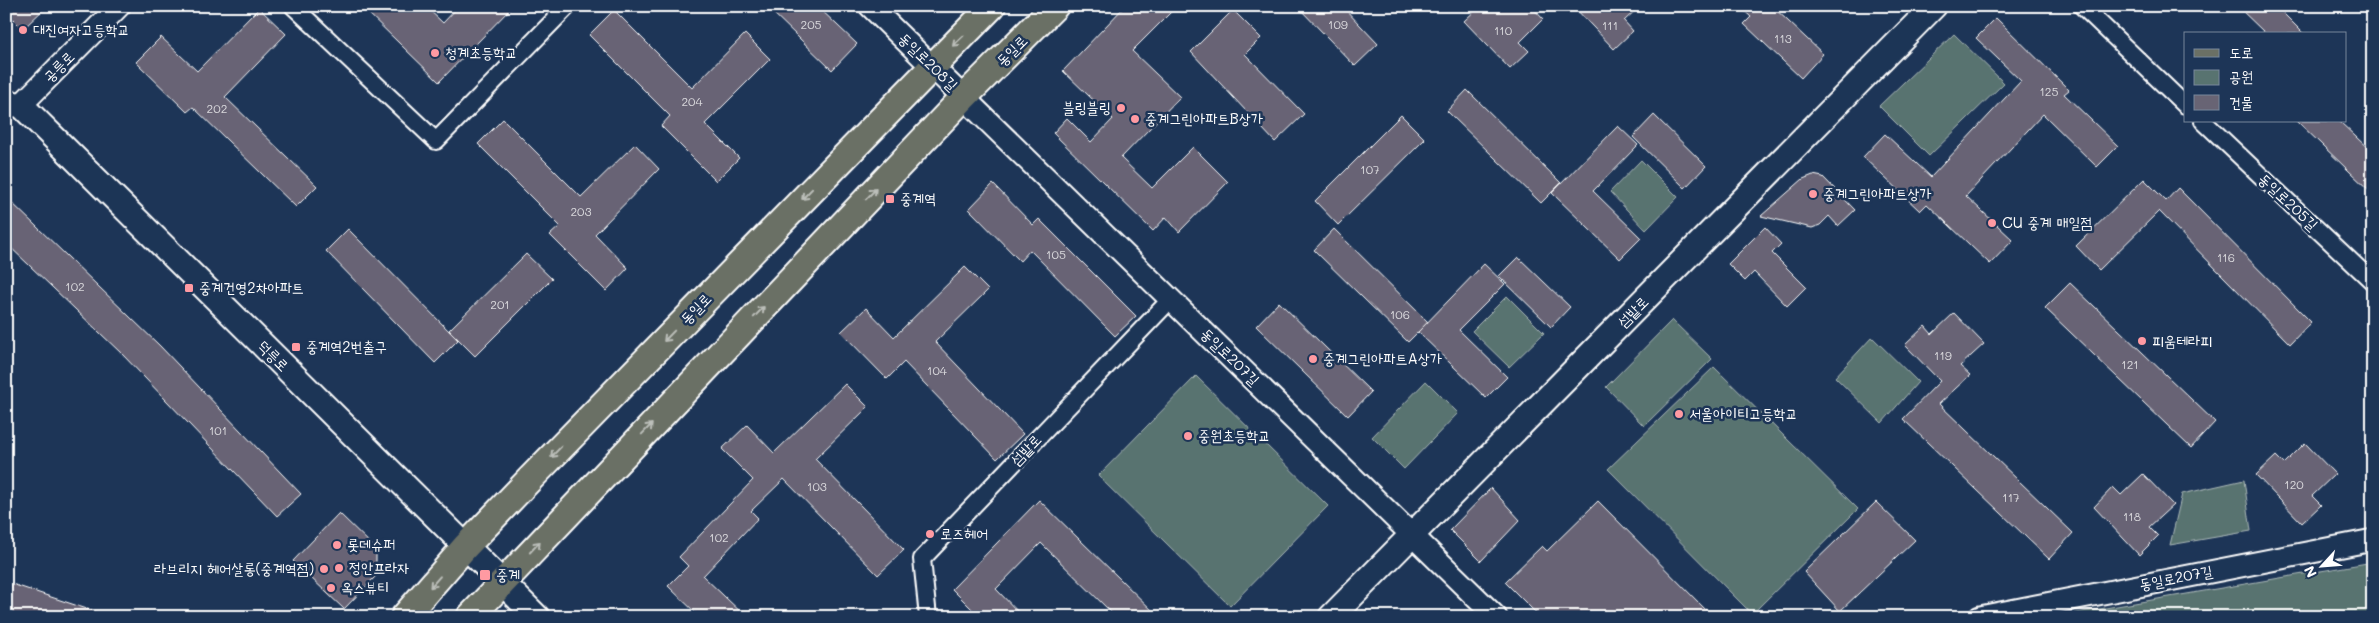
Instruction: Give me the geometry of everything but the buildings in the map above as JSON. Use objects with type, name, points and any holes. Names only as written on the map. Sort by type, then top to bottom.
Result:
[{"type":"main road","name":"동일로","points":[[404,617],[465,547],[992,6]]},
{"type":"main road","name":"동일로","points":[[470,617],[964,97],[1055,6]]},
{"type":"main road","name":"섬밭로","points":[[1331,617],[1934,6]]},
{"type":"main road","name":"덕릉로","points":[[14,104],[537,617]]},
{"type":"street","name":"공릉로","points":[[14,104],[119,6]]},
{"type":"street","points":[[293,6],[436,141],[568,6]]},
{"type":"street","name":"동일로208길","points":[[870,6],[964,97]]},
{"type":"street","points":[[2082,6],[2184,104]]},
{"type":"street","name":"동일로207길","points":[[964,97],[1496,617]]},
{"type":"street","name":"동일로205길","points":[[2204,122],[2373,282]]},
{"type":"street","name":"섬밭로","points":[[928,617],[922,559],[1171,300]]},
{"type":"street","name":"동일로207길","points":[[1980,617],[2373,540]]},
{"type":"green space","points":[[1954,34],[2004,83],[1929,156],[1879,106]]},
{"type":"green space","points":[[1641,160],[1678,197],[1646,230],[1610,192]]},
{"type":"green space","points":[[1507,296],[1544,333],[1509,367],[1472,331]]},
{"type":"green space","points":[[1672,320],[1712,359],[1644,426],[1606,387]]},
{"type":"green space","points":[[1872,337],[1918,382],[1882,423],[1835,377]]},
{"type":"green space","points":[[1714,367],[1858,509],[1752,614],[1608,469]]},
{"type":"green space","points":[[1196,376],[1328,506],[1230,606],[1098,476]]},
{"type":"green space","points":[[1426,381],[1458,413],[1404,469],[1372,437]]},
{"type":"green space","points":[[2244,480],[2251,531],[2170,545],[2182,494]]},
{"type":"green space","points":[[2373,562],[2373,617],[2053,617]]},
{"type":"place","name":"대진여자고등학교","points":[[23,30]]},
{"type":"place","name":"청계초등학교","points":[[435,53]]},
{"type":"place","name":"블링블링","points":[[1121,108]]},
{"type":"place","name":"중계그린아파트B상가","points":[[1135,119]]},
{"type":"place","name":"중계그린아파트상가","points":[[1813,194]]},
{"type":"place","name":"중계역","points":[[890,199]]},
{"type":"place","name":"CU 중계 매일점","points":[[1992,223]]},
{"type":"place","name":"중계건영2차아파트","points":[[189,288]]},
{"type":"place","name":"피움테라피","points":[[2142,341]]},
{"type":"place","name":"중계역2번출구","points":[[296,347]]},
{"type":"place","name":"중계그린아파트A상가","points":[[1313,359]]},
{"type":"place","name":"서울아이티고등학교","points":[[1679,414]]},
{"type":"place","name":"중원초등학교","points":[[1188,436]]},
{"type":"place","name":"로즈헤어","points":[[930,534]]},
{"type":"place","name":"롯데슈퍼","points":[[337,545]]},
{"type":"place","name":"정안프라자","points":[[339,568]]},
{"type":"place","name":"라브리지 헤어살롱(중계역점)","points":[[324,569]]},
{"type":"place","name":"중계","points":[[485,575]]},
{"type":"place","name":"옥스뷰티","points":[[331,588]]}]
